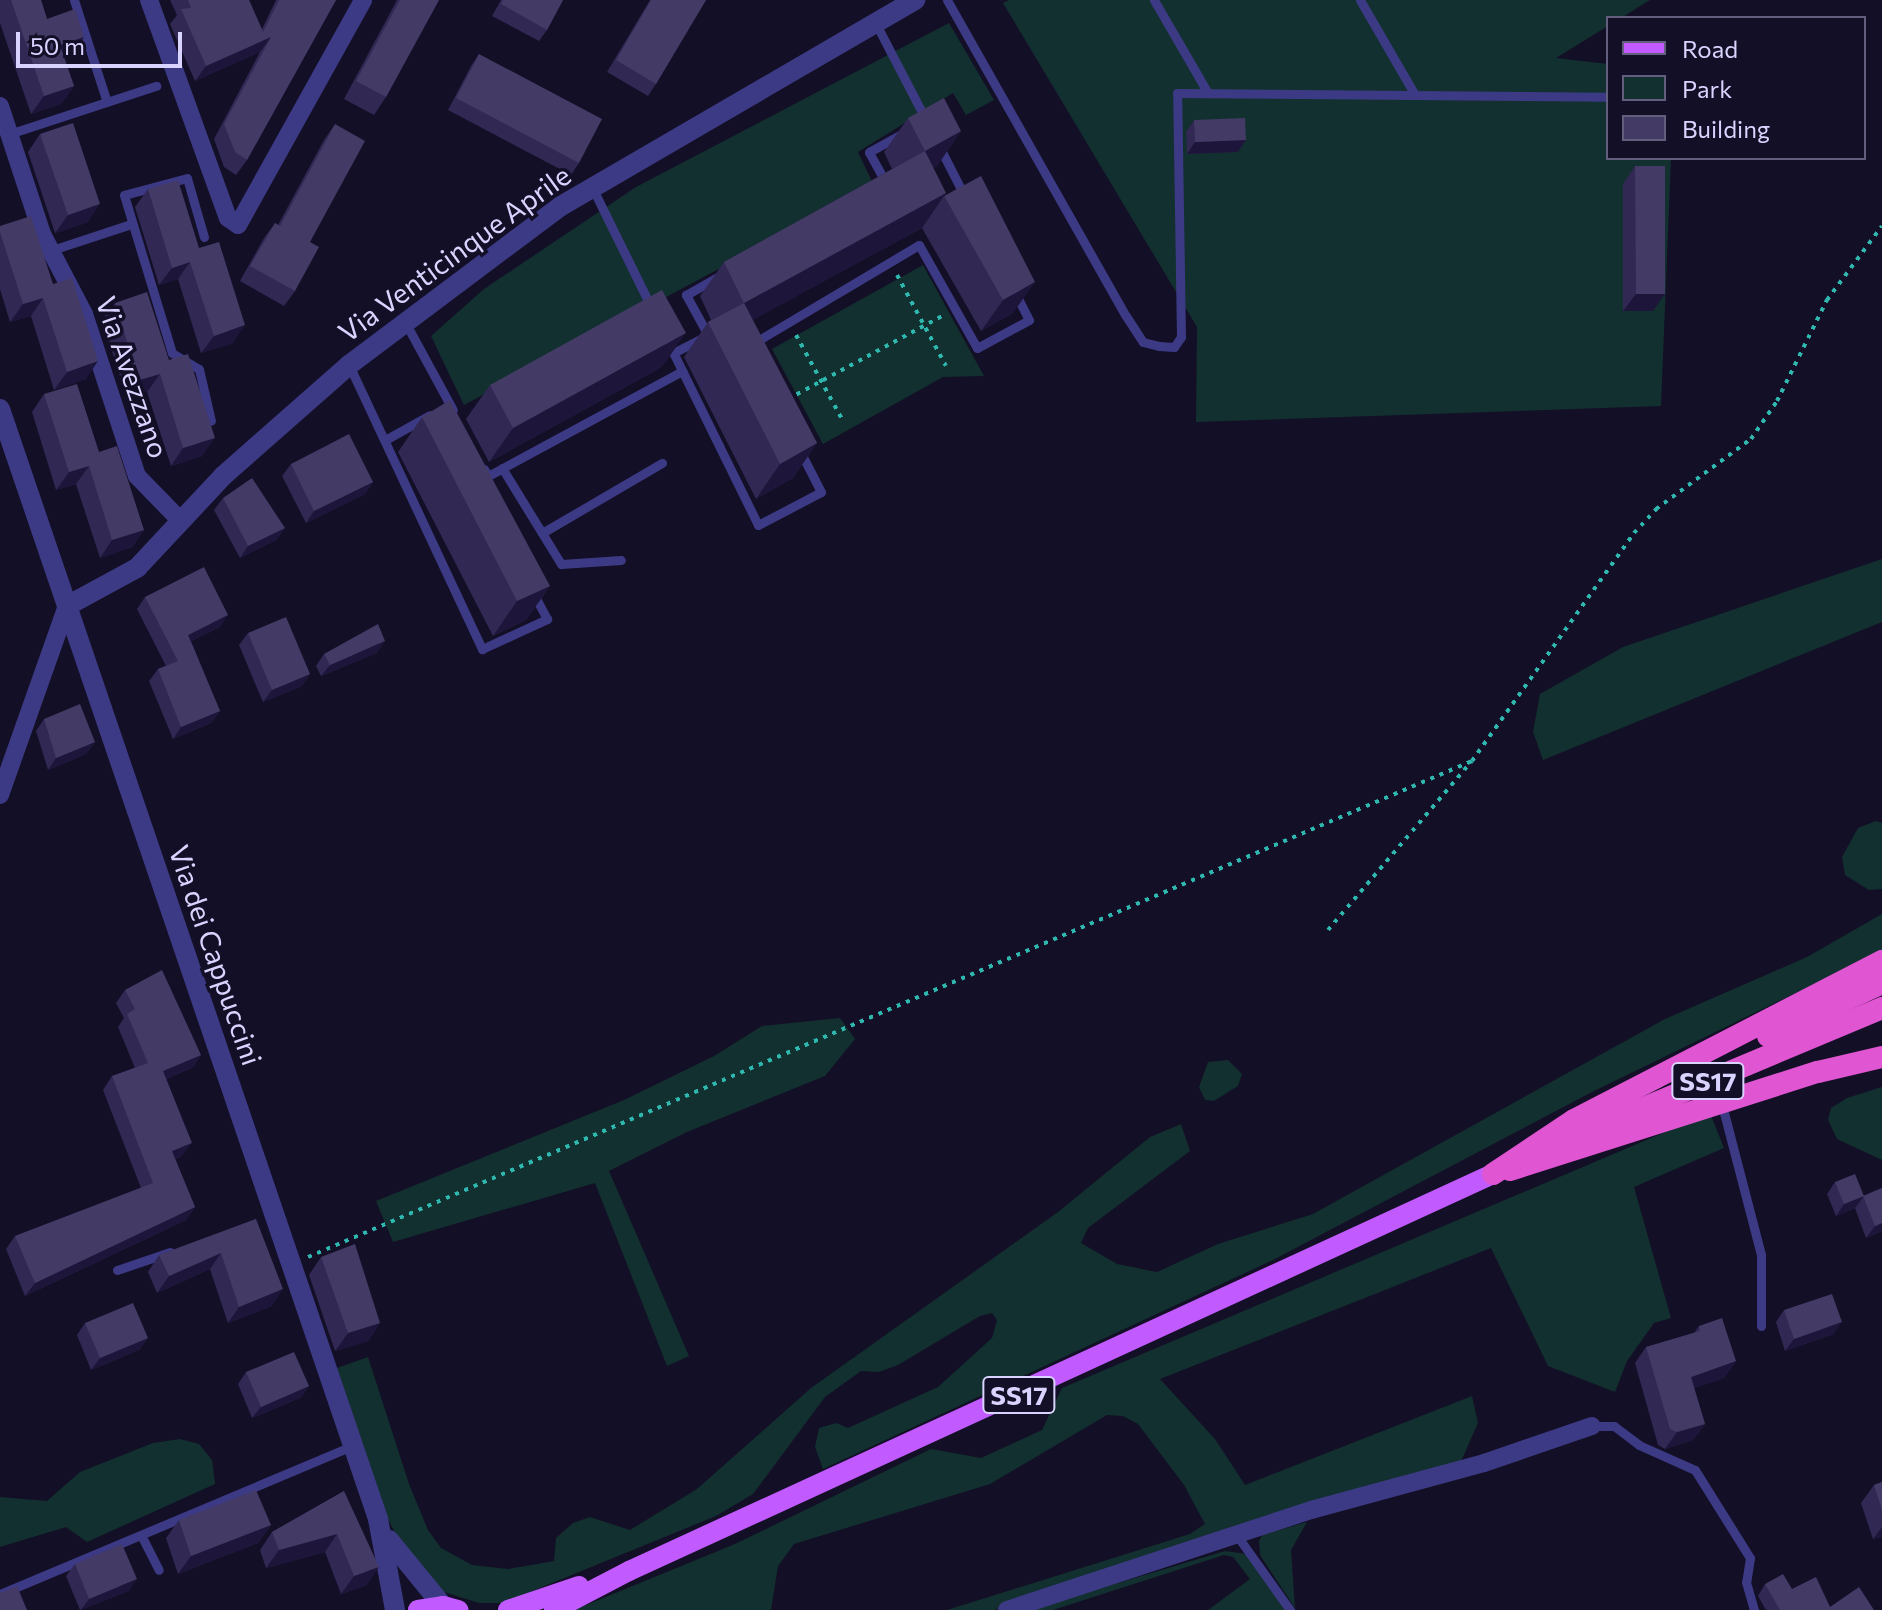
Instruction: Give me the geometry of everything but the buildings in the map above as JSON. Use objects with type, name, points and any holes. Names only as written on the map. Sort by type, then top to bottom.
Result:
[{"type":"highway","points":[[1493,1174],[1574,1120],[1882,961]]},
{"type":"highway","name":"SS17","points":[[1594,1128],[1882,983]]},
{"type":"highway","name":"SS17","points":[[1493,1174],[1594,1128],[1882,1008]]},
{"type":"highway","points":[[1493,1174],[1579,1151],[1721,1102],[1882,1057]]},
{"type":"main road","name":"SS17","points":[[554,1610],[629,1571],[1493,1174]]},
{"type":"main road","name":"SS17","points":[[508,1610],[629,1571]]},
{"type":"main road","points":[[418,1610],[450,1608]]},
{"type":"street","points":[[149,0],[228,218],[238,225],[363,0]]},
{"type":"street","name":"Via Venticinque Aprile","points":[[67,606],[137,568],[180,520],[349,365],[591,187],[915,0]]},
{"type":"street","name":"Via Avezzano","points":[[0,106],[49,251],[84,314],[137,476],[180,520]]},
{"type":"street","name":"Via dei Cappuccini","points":[[0,409],[268,1219],[292,1264],[378,1519],[395,1610]]},
{"type":"street","points":[[0,795],[67,606]]},
{"type":"street","points":[[1007,1610],[1238,1537],[1311,1510],[1484,1463],[1592,1426]]},
{"type":"street","name":"Via dei Cappuccini","points":[[378,1519],[406,1566],[450,1608]]},
{"type":"lane","points":[[74,0],[107,102]]},
{"type":"lane","points":[[947,0],[1126,316],[1143,342],[1159,346],[1174,347],[1181,337],[1177,93],[1606,97]]},
{"type":"lane","points":[[1154,0],[1208,93]]},
{"type":"lane","points":[[1360,0],[1415,95]]},
{"type":"lane","points":[[875,22],[974,214]]},
{"type":"lane","points":[[9,134],[156,86]]},
{"type":"lane","points":[[873,191],[887,184],[869,152],[926,120]]},
{"type":"lane","points":[[204,237],[187,178],[124,195],[172,353],[199,369],[211,421]]},
{"type":"lane","points":[[591,187],[758,525],[821,492],[796,443]]},
{"type":"lane","points":[[49,251],[131,224]]},
{"type":"lane","points":[[753,359],[747,347],[919,245],[977,348],[1029,320],[1009,280]]},
{"type":"lane","points":[[673,353],[708,335],[686,295],[739,265]]},
{"type":"lane","points":[[405,322],[458,420]]},
{"type":"lane","points":[[349,365],[482,649],[547,619],[525,577]]},
{"type":"lane","points":[[480,462],[488,476],[682,371]]},
{"type":"lane","points":[[385,440],[435,411],[443,425]]},
{"type":"lane","points":[[542,533],[662,463]]},
{"type":"lane","points":[[502,468],[561,564],[621,560]]},
{"type":"lane","points":[[1721,1102],[1761,1255],[1761,1326]]},
{"type":"lane","points":[[117,1270],[189,1246]]},
{"type":"lane","points":[[1592,1426],[1614,1426],[1639,1445],[1695,1470],[1750,1558],[1746,1582],[1754,1610]]},
{"type":"lane","points":[[0,1594],[352,1446]]},
{"type":"lane","points":[[141,1535],[159,1570]]},
{"type":"lane","points":[[1238,1537],[1290,1610]]},
{"type":"path","points":[[1328,930],[1472,761],[1634,533],[1656,509],[1751,439],[1777,401],[1827,300],[1882,226]]},
{"type":"path","points":[[890,262],[946,366]]},
{"type":"path","points":[[777,406],[955,309]]},
{"type":"path","points":[[789,322],[843,421]]},
{"type":"path","points":[[292,1264],[1472,761]]},
{"type":"green space","points":[[1009,0],[1650,0],[1624,16],[1606,16],[1606,27],[1556,58],[1606,64],[1606,160],[1671,160],[1661,406],[1196,422],[1197,327],[1003,3]]},
{"type":"green space","points":[[949,23],[994,100],[966,115],[953,93],[858,152],[874,186],[464,405],[431,336],[484,289],[636,187]]},
{"type":"green space","points":[[923,265],[984,376],[943,377],[823,444],[772,349]]},
{"type":"green space","points":[[1882,559],[1882,622],[1543,760],[1533,732],[1540,694],[1623,647]]},
{"type":"green space","points":[[1876,821],[1882,823],[1882,889],[1869,890],[1845,875],[1842,857],[1858,828]]},
{"type":"green space","points":[[1882,914],[1882,951],[1592,1092],[1273,1260],[823,1469],[815,1447],[819,1428],[836,1423],[848,1428],[938,1387],[992,1338],[997,1320],[992,1313],[980,1316],[898,1365],[879,1372],[861,1371],[825,1397],[753,1494],[716,1516],[503,1603],[479,1603],[441,1591],[398,1538],[384,1512],[337,1368],[368,1357],[409,1484],[428,1530],[441,1548],[472,1565],[508,1569],[554,1561],[556,1538],[573,1523],[590,1517],[630,1530],[697,1489],[811,1388],[1058,1212],[1150,1137],[1181,1124],[1190,1151],[1088,1228],[1081,1243],[1117,1264],[1157,1272],[1218,1244],[1313,1214],[1665,1019],[1807,957]]},
{"type":"green space","points":[[840,1018],[855,1039],[825,1076],[687,1132],[609,1171],[689,1356],[667,1366],[595,1183],[393,1242],[376,1201],[624,1100],[714,1056],[762,1026]]},
{"type":"green space","points":[[1228,1060],[1242,1074],[1238,1086],[1214,1101],[1205,1100],[1199,1087],[1208,1062]]},
{"type":"green space","points":[[1882,1087],[1882,1160],[1837,1139],[1828,1120],[1831,1108],[1847,1098]]},
{"type":"green space","points":[[1710,1113],[1724,1148],[1634,1187],[1671,1318],[1654,1323],[1627,1361],[1615,1392],[1548,1366],[1491,1248],[1160,1379],[1215,1439],[1245,1485],[1472,1396],[1478,1423],[1458,1468],[994,1610],[947,1610],[1190,1534],[1205,1524],[1184,1485],[1138,1424],[1123,1416],[1107,1415],[990,1484],[794,1544],[778,1566],[771,1610],[574,1610],[735,1544],[931,1449],[981,1458],[1042,1430],[1062,1388]]},
{"type":"green space","points":[[180,1439],[199,1444],[212,1460],[215,1484],[87,1542],[66,1527],[0,1547],[0,1497],[47,1501],[80,1472],[153,1443]]},
{"type":"green space","points":[[1307,1522],[1291,1550],[1295,1608],[1260,1555],[1259,1541],[1262,1535]]},
{"type":"green space","points":[[1225,1551],[1247,1554],[1286,1610],[1208,1610],[1250,1579],[1233,1557],[1224,1555],[1053,1610],[1028,1610]]}]
